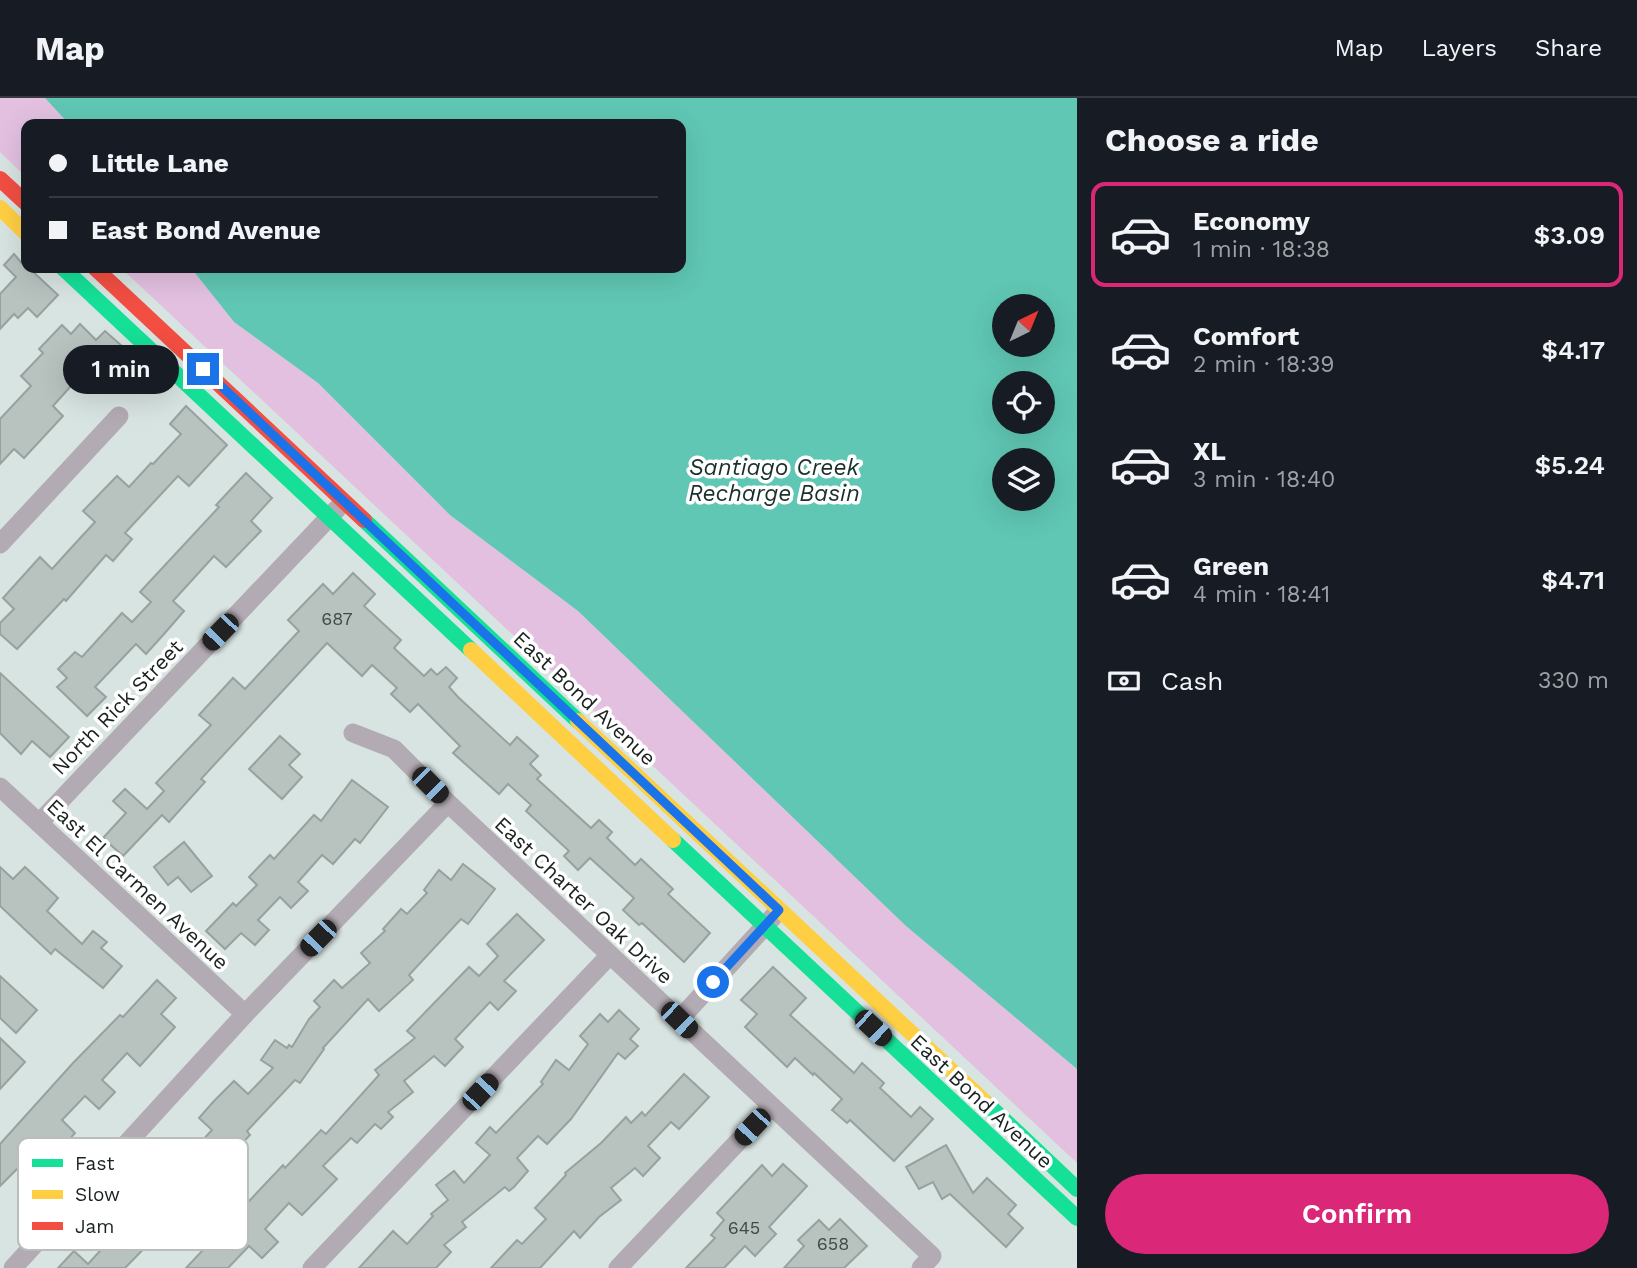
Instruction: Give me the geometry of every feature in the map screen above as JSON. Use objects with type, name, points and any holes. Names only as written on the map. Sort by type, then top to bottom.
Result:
[{"type":"street","points":[[0,178],[21,198]]},
{"type":"street","points":[[0,208],[21,228]]},
{"type":"street","name":"East Bond Avenue","points":[[68,273],[1077,1218]]},
{"type":"street","name":"East Bond Avenue","points":[[100,273],[1077,1189]]},
{"type":"street","points":[[0,544],[119,416]]},
{"type":"street","name":"North Rick Street","points":[[38,823],[345,502]]},
{"type":"street","name":"East Charter Oak Drive","points":[[353,733],[394,749],[771,1107],[927,1262]]},
{"type":"street","name":"East El Carmen Avenue","points":[[0,787],[245,1014]]},
{"type":"street","points":[[132,1138],[245,1014],[448,803]]},
{"type":"street","points":[[679,1020],[779,910]]},
{"type":"street","points":[[312,1268],[610,955]]},
{"type":"street","points":[[618,1268],[771,1107]]},
{"type":"street","points":[[13,1268],[29,1250]]},
{"type":"shaded area","points":[[0,98],[45,98],[64,119],[21,119],[21,172],[0,152]]},
{"type":"shaded area","points":[[126,273],[195,273],[234,322],[318,383],[450,515],[578,611],[906,926],[1077,1069],[1077,1163]]},
{"type":"water","name":"Santiago Creek Recharge Basin","points":[[45,98],[1077,98],[1077,1069],[906,926],[578,611],[450,515],[318,383],[234,322],[195,273],[686,273],[686,119],[64,119]]},
{"type":"building","points":[[14,254],[21,262],[21,273],[34,273],[58,295],[37,317],[28,308],[18,318],[14,314],[0,329],[0,294],[16,277],[4,265]]},
{"type":"building","points":[[80,324],[96,340],[105,331],[122,346],[103,367],[92,357],[67,382],[71,386],[53,406],[63,416],[24,458],[14,449],[0,464],[0,419],[31,386],[21,376],[43,353],[39,349],[62,325],[71,334]]},
{"type":"building","points":[[186,406],[227,445],[189,486],[178,476],[125,533],[132,539],[113,561],[106,555],[66,601],[64,599],[17,649],[0,634],[0,623],[14,609],[3,598],[40,557],[52,569],[95,522],[83,511],[117,476],[129,487],[151,463],[153,464],[181,434],[170,424]]},
{"type":"building","points":[[246,473],[272,498],[251,521],[261,531],[226,567],[214,556],[173,601],[184,611],[146,654],[136,644],[95,687],[106,697],[87,716],[57,687],[67,678],[58,669],[75,652],[82,657],[122,613],[132,622],[151,602],[140,592],[219,507],[216,505]]},
{"type":"building","points":[[353,573],[375,594],[364,606],[401,640],[394,648],[424,676],[431,669],[437,675],[446,667],[457,678],[449,687],[458,697],[510,745],[517,737],[538,756],[530,764],[541,775],[537,779],[591,828],[599,820],[612,832],[607,838],[635,865],[641,859],[673,889],[668,894],[710,933],[684,962],[642,923],[639,925],[623,910],[634,898],[590,858],[578,870],[564,856],[569,851],[526,811],[531,805],[508,784],[499,794],[453,753],[460,746],[418,704],[410,712],[391,694],[397,688],[372,665],[362,676],[327,643],[201,779],[205,782],[169,822],[162,815],[123,856],[103,838],[126,813],[113,801],[125,789],[147,809],[164,791],[156,783],[211,725],[199,715],[233,678],[245,689],[299,631],[288,620],[323,584],[333,594]]},
{"type":"building","points":[[0,673],[69,737],[50,757],[32,741],[21,754],[0,733]]},
{"type":"building","points":[[280,736],[300,754],[289,765],[302,777],[282,799],[249,769]]},
{"type":"building","points":[[352,780],[388,807],[360,843],[355,839],[333,864],[322,855],[298,882],[308,891],[291,908],[280,897],[258,920],[269,930],[255,945],[241,933],[225,949],[206,931],[233,903],[236,906],[257,885],[249,877],[270,855],[274,859],[314,815],[321,821]]},
{"type":"building","points":[[184,842],[212,876],[191,892],[178,877],[168,885],[154,867]]},
{"type":"building","points":[[463,864],[495,889],[468,924],[461,919],[409,975],[413,980],[379,1011],[368,999],[323,1048],[300,1083],[295,1080],[247,1131],[250,1135],[247,1138],[205,1138],[212,1130],[199,1118],[214,1101],[234,1081],[248,1094],[273,1068],[261,1060],[275,1040],[287,1048],[289,1045],[292,1047],[309,1019],[320,1007],[314,1001],[334,980],[342,988],[370,963],[361,953],[385,931],[383,929],[401,909],[407,914],[427,893],[424,890],[439,870],[451,880]]},
{"type":"building","points":[[0,867],[13,879],[25,867],[40,881],[58,898],[47,911],[82,944],[93,931],[107,942],[101,948],[122,966],[103,988],[55,949],[51,954],[0,906]]},
{"type":"building","points":[[517,914],[544,940],[504,981],[516,991],[498,1010],[490,1002],[455,1039],[463,1047],[445,1066],[434,1056],[404,1081],[413,1092],[388,1112],[393,1117],[381,1129],[375,1124],[357,1143],[351,1138],[323,1166],[337,1179],[302,1215],[289,1203],[265,1229],[278,1242],[262,1258],[248,1247],[248,1202],[321,1130],[326,1134],[379,1075],[375,1070],[415,1038],[407,1031],[469,967],[479,976],[498,956],[487,944]]},
{"type":"building","points":[[773,967],[806,998],[790,1015],[854,1073],[862,1063],[884,1083],[880,1088],[911,1117],[920,1107],[933,1119],[894,1161],[850,1120],[847,1123],[832,1110],[842,1099],[814,1073],[813,1075],[795,1058],[787,1067],[745,1027],[757,1014],[741,1000]]},
{"type":"building","points":[[0,976],[37,1010],[16,1033],[0,1018]]},
{"type":"building","points":[[157,980],[176,998],[161,1014],[175,1027],[140,1066],[127,1053],[102,1080],[115,1092],[99,1109],[85,1096],[62,1120],[75,1133],[71,1138],[18,1138],[18,1168],[0,1186],[0,1144],[73,1063],[120,1015],[123,1017]]},
{"type":"building","points":[[619,1010],[639,1029],[630,1039],[638,1046],[625,1059],[618,1053],[571,1119],[547,1144],[538,1136],[517,1158],[528,1171],[509,1191],[505,1187],[462,1222],[466,1227],[444,1245],[451,1252],[436,1268],[359,1268],[393,1231],[407,1244],[433,1216],[431,1214],[448,1200],[436,1185],[454,1171],[464,1183],[490,1155],[476,1143],[490,1127],[496,1133],[543,1084],[541,1082],[556,1060],[569,1070],[588,1044],[580,1036],[600,1014],[608,1022]]},
{"type":"building","points":[[0,1038],[25,1062],[0,1089]]},
{"type":"building","points":[[684,1074],[709,1097],[679,1129],[671,1122],[648,1146],[660,1158],[643,1176],[635,1168],[611,1188],[621,1200],[599,1217],[580,1238],[574,1231],[540,1268],[491,1268],[517,1240],[522,1244],[546,1219],[535,1208],[565,1173],[601,1143],[626,1117],[631,1123],[642,1112],[645,1116]]},
{"type":"building","points":[[946,1145],[973,1193],[987,1178],[1016,1205],[1008,1214],[1023,1228],[1006,1247],[950,1194],[942,1199],[933,1182],[919,1189],[906,1167]]},
{"type":"building","points":[[783,1164],[807,1186],[769,1227],[776,1234],[755,1256],[745,1246],[724,1268],[686,1268],[715,1238],[711,1235],[724,1220],[717,1213],[762,1165],[772,1176]]},
{"type":"building","points":[[840,1219],[867,1246],[844,1268],[784,1268],[804,1246],[798,1240],[819,1220],[829,1230]]},
{"type":"building","points":[[101,1250],[143,1250],[125,1268],[58,1268],[74,1251],[88,1264]]},
{"type":"building","points":[[203,1250],[245,1250],[228,1268],[186,1268]]},
{"type":"traffic: fast","points":[[68,273],[471,650]]},
{"type":"traffic: fast","points":[[364,520],[578,721]]},
{"type":"traffic: fast","points":[[673,840],[1077,1218]]},
{"type":"traffic: fast","points":[[986,1103],[1077,1189]]},
{"type":"traffic: slow","points":[[0,208],[21,228]]},
{"type":"traffic: slow","points":[[471,650],[673,840]]},
{"type":"traffic: slow","points":[[578,721],[986,1103]]},
{"type":"traffic: jam","points":[[0,179],[21,198]]},
{"type":"traffic: jam","points":[[100,273],[364,520]]},
{"type":"route","points":[[203,369],[779,910],[713,982]]}]
